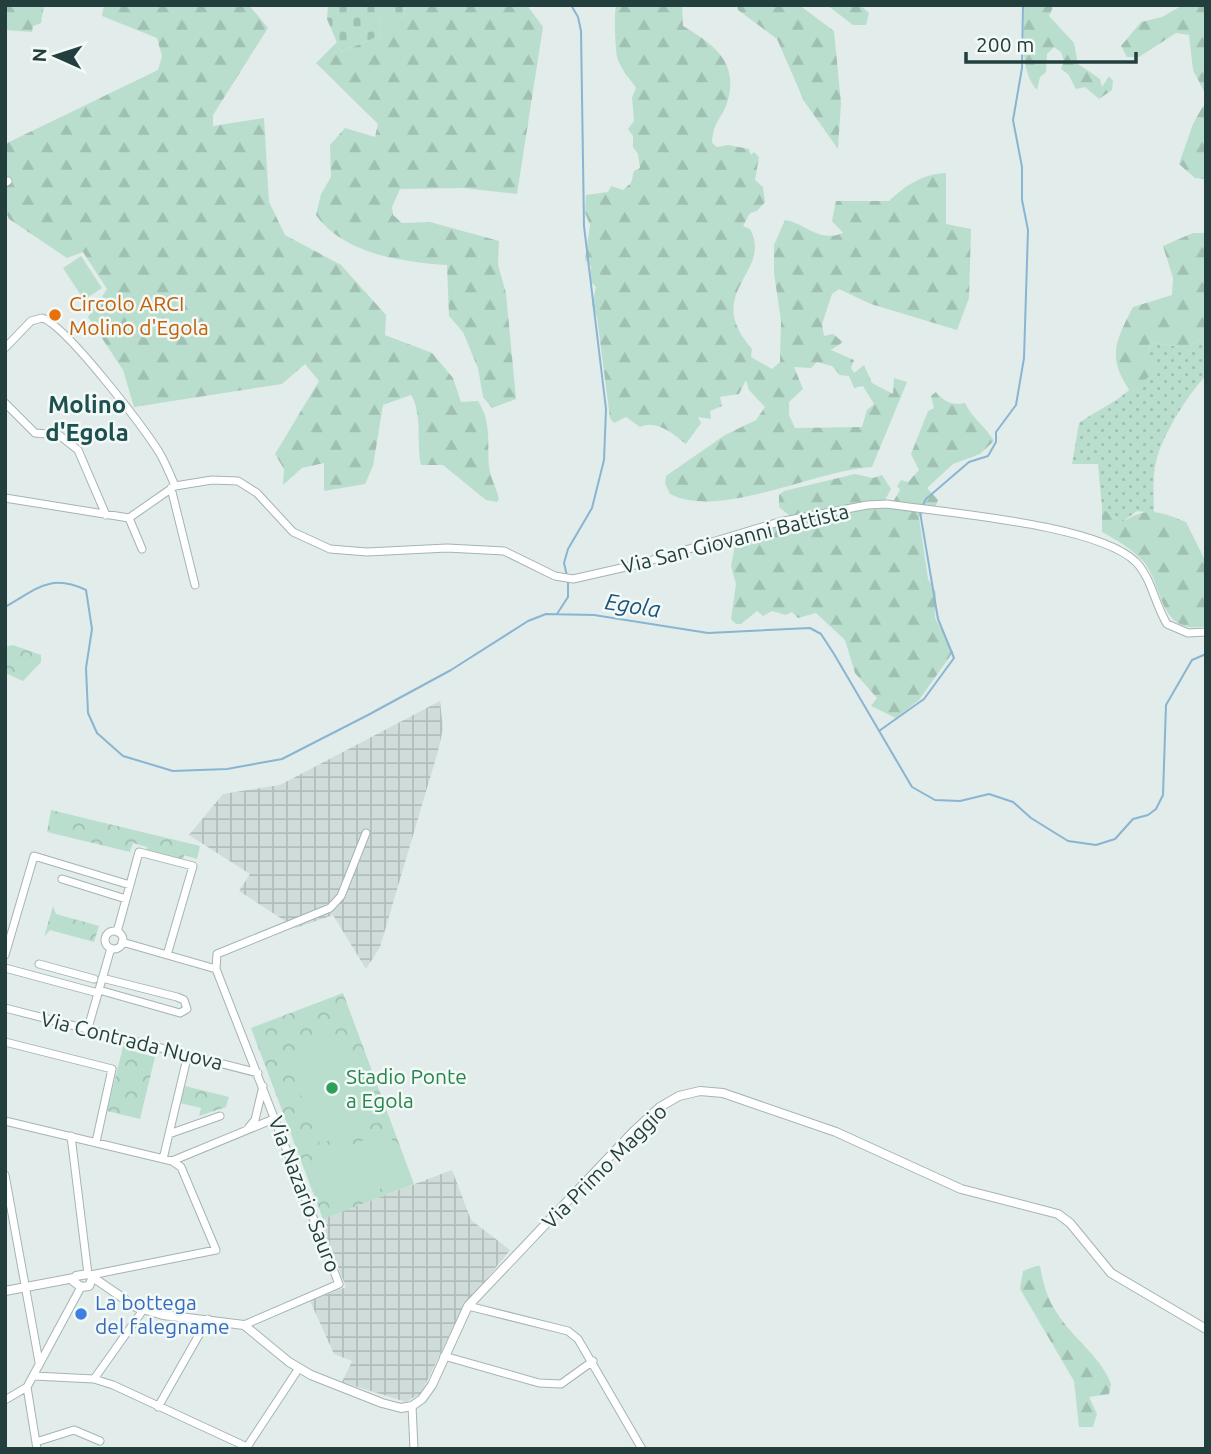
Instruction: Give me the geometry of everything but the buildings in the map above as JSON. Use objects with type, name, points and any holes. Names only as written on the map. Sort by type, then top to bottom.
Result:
[{"type":"street","points":[[5,348],[32,321],[41,318],[53,324],[92,366],[157,449],[173,487],[195,585]]},
{"type":"street","points":[[5,403],[35,433],[59,435],[78,450],[106,515]]},
{"type":"street","name":"Via San Giovanni Battista","points":[[173,487],[212,480],[238,481],[257,494],[293,532],[330,549],[367,552],[447,548],[504,551],[567,578],[639,564],[779,522],[833,511],[878,504],[921,509],[1098,539],[1123,552],[1138,564],[1167,624],[1188,633],[1206,632]]},
{"type":"street","points":[[5,498],[129,518],[173,487]]},
{"type":"street","points":[[129,518],[142,549]]},
{"type":"street","points":[[167,955],[193,866],[139,852],[117,932],[122,942],[167,955],[216,969],[217,954],[330,908],[341,896],[366,833]]},
{"type":"street","points":[[5,955],[34,856],[130,885]]},
{"type":"street","points":[[86,887],[91,873]]},
{"type":"street","points":[[62,879],[126,899]]},
{"type":"street","points":[[117,932],[106,936],[106,944],[111,948],[119,947],[122,942]]},
{"type":"street","points":[[88,1028],[98,992],[98,978],[111,948]]},
{"type":"street","points":[[5,968],[180,1013],[187,1009],[184,1000],[177,997],[39,964]]},
{"type":"street","name":"Via Nazario Sauro","points":[[216,969],[339,1284],[244,1325]]},
{"type":"street","points":[[59,983],[62,970]]},
{"type":"street","name":"Via Contrada Nuova","points":[[5,1008],[258,1073]]},
{"type":"street","points":[[5,1042],[112,1069],[96,1142]]},
{"type":"street","points":[[163,1159],[188,1054]]},
{"type":"street","name":"Via Nazario Sauro","points":[[246,1130],[255,1120],[263,1085]]},
{"type":"street","name":"Via Primo Maggio","points":[[412,1406],[427,1393],[468,1306],[646,1119],[679,1096],[705,1091],[723,1093],[836,1132],[961,1189],[1058,1214],[1070,1223],[1111,1273],[1206,1329]]},
{"type":"street","points":[[169,1134],[219,1116]]},
{"type":"street","points":[[172,1161],[276,1118]]},
{"type":"street","points":[[5,1121],[172,1161],[181,1167],[216,1250],[76,1283],[51,1282],[5,1291]]},
{"type":"street","points":[[71,1136],[91,1278]]},
{"type":"street","points":[[5,1175],[39,1362]]},
{"type":"street","points":[[91,1278],[143,1310],[244,1325],[299,1368],[382,1403],[401,1408],[412,1406],[414,1449]]},
{"type":"street","points":[[5,1400],[27,1387],[34,1376],[76,1283]]},
{"type":"street","points":[[468,1306],[568,1331],[578,1339],[642,1449]]},
{"type":"street","points":[[94,1379],[143,1310]]},
{"type":"street","points":[[158,1407],[208,1319]]},
{"type":"street","points":[[444,1356],[539,1383],[561,1384],[593,1362]]},
{"type":"street","points":[[34,1376],[94,1379],[247,1447],[299,1368]]},
{"type":"street","points":[[27,1387],[37,1445],[74,1430],[100,1441]]},
{"type":"shaded area","points":[[440,701],[443,729],[438,751],[380,947],[366,969],[333,915],[296,928],[239,891],[250,874],[189,835],[223,794],[280,785]]},
{"type":"shaded area","points":[[452,1170],[471,1220],[510,1250],[463,1308],[421,1393],[406,1402],[342,1382],[352,1361],[334,1354],[310,1301],[346,1287],[319,1220]]},
{"type":"green space","points":[[5,5],[44,5],[41,23],[33,26],[32,32],[5,30]]},
{"type":"green space","points":[[104,5],[249,5],[268,28],[213,115],[213,126],[264,118],[269,202],[285,235],[341,265],[386,315],[385,335],[432,353],[453,378],[461,402],[478,401],[487,425],[489,467],[499,499],[497,502],[486,500],[443,465],[421,465],[417,411],[411,395],[383,405],[373,466],[365,484],[324,491],[324,463],[302,468],[283,485],[284,469],[275,454],[319,381],[305,364],[282,384],[134,407],[123,370],[88,317],[107,289],[83,252],[67,258],[9,219],[5,210],[5,144],[158,70],[162,56],[157,38],[102,16]]},
{"type":"green space","points":[[328,5],[406,5],[404,17],[398,16],[397,21],[393,20],[393,15],[379,18],[381,35],[341,52],[327,19]]},
{"type":"green space","points":[[406,5],[527,5],[543,27],[517,194],[464,188],[400,189],[392,207],[393,215],[402,223],[430,222],[499,241],[498,265],[506,293],[516,399],[492,408],[483,397],[478,368],[463,332],[449,316],[447,265],[375,254],[342,239],[316,215],[321,194],[331,177],[330,145],[345,128],[375,137],[378,124],[316,63],[337,42],[341,52],[381,35],[379,18],[386,14],[404,17]]},
{"type":"green space","points":[[616,5],[682,5],[683,26],[714,47],[727,65],[730,89],[727,103],[714,130],[712,143],[717,147],[728,145],[749,149],[751,155],[754,152],[759,157],[755,180],[763,187],[765,202],[757,211],[750,213],[743,226],[750,229],[755,244],[753,258],[735,297],[734,312],[738,329],[752,349],[751,357],[772,369],[780,362],[781,321],[774,273],[774,245],[785,220],[827,236],[843,233],[832,221],[836,201],[889,201],[915,181],[946,173],[946,224],[971,229],[969,298],[957,330],[871,304],[839,289],[832,294],[822,324],[824,336],[833,334],[843,342],[831,350],[854,360],[851,368],[854,373],[864,365],[872,383],[893,394],[894,378],[907,382],[872,467],[849,470],[741,498],[691,500],[670,494],[665,483],[666,476],[725,435],[756,420],[765,407],[749,390],[746,380],[739,394],[720,397],[722,406],[710,411],[711,419],[698,417],[701,423],[686,444],[659,426],[640,427],[626,417],[614,423],[610,418],[597,317],[592,305],[596,287],[590,281],[591,266],[585,260],[590,225],[585,213],[586,195],[608,192],[611,186],[623,190],[631,183],[634,171],[640,168],[638,154],[633,147],[633,136],[628,129],[634,121],[632,97],[636,88],[618,60]],"holes":[[[817,362],[832,366],[840,375],[849,376],[854,388],[863,386],[874,404],[867,410],[862,427],[795,428],[789,415],[789,402],[803,389],[794,367],[811,368]]]},
{"type":"green space","points":[[737,5],[799,5],[834,31],[841,103],[838,149],[804,101],[777,39],[738,10]]},
{"type":"green space","points":[[827,5],[860,5],[869,13],[866,25],[853,25]]},
{"type":"green space","points":[[1024,5],[1054,5],[1049,16],[1074,43],[1078,64],[1100,79],[1102,87],[1109,76],[1113,81],[1112,90],[1099,99],[1085,87],[1076,89],[1068,74],[1061,69],[1064,61],[1061,52],[1054,47],[1047,54],[1046,72],[1040,77],[1037,90],[1027,72],[1025,61]]},
{"type":"green space","points":[[1183,5],[1206,5],[1206,95],[1193,70],[1189,35],[1176,33],[1139,57],[1127,57],[1121,46],[1141,22],[1162,17]]},
{"type":"green space","points":[[1203,106],[1206,106],[1206,179],[1195,178],[1179,164],[1193,124]]},
{"type":"green space","points":[[1193,233],[1206,233],[1206,336],[1186,348],[1150,342],[1149,353],[1159,369],[1130,391],[1118,368],[1118,340],[1133,307],[1172,295],[1173,278],[1163,246]]},
{"type":"green space","points":[[81,256],[102,288],[84,300],[63,268]]},
{"type":"green space","points":[[1206,336],[1206,376],[1176,416],[1156,462],[1154,513],[1137,511],[1121,523],[1102,508],[1098,464],[1072,464],[1079,423],[1116,400],[1135,383],[1148,359],[1150,342],[1186,348]]},
{"type":"green space","points":[[936,392],[949,402],[965,403],[994,441],[980,454],[953,464],[927,488],[938,500],[933,513],[924,513],[919,517],[928,579],[936,592],[935,618],[953,652],[919,700],[896,718],[871,706],[877,698],[855,673],[845,640],[816,613],[798,618],[792,612],[786,615],[772,611],[763,616],[757,611],[741,624],[736,624],[731,619],[736,584],[731,566],[736,540],[779,526],[790,516],[779,507],[779,495],[784,491],[855,474],[873,478],[882,475],[891,489],[885,500],[893,502],[900,490],[897,486],[901,480],[908,482],[919,470],[911,454],[928,411],[934,408],[931,396]]},
{"type":"green space","points":[[1102,508],[1121,523],[1145,512],[1168,515],[1186,522],[1206,562],[1206,626],[1190,627],[1171,616],[1143,561],[1102,532]]},
{"type":"green space","points":[[13,645],[41,655],[41,662],[23,681],[5,673],[5,647]]},
{"type":"green space","points":[[51,810],[200,846],[197,859],[184,855],[183,859],[147,851],[147,847],[133,843],[130,852],[47,832]]},
{"type":"green space","points":[[53,906],[56,914],[99,926],[94,942],[50,930],[44,937]]},
{"type":"green space","points":[[343,993],[414,1184],[323,1219],[251,1028]]},
{"type":"green space","name":"Stadio Ponte a Egola","points":[[343,1032],[378,1122],[320,1144],[285,1054]]},
{"type":"green space","points":[[124,1043],[131,1045],[132,1051],[155,1057],[140,1119],[107,1111]]},
{"type":"green space","points":[[185,1086],[229,1097],[226,1107],[199,1116],[201,1108],[180,1103]]},
{"type":"green space","points":[[388,1130],[408,1177],[331,1210],[311,1162]]},
{"type":"green space","points":[[1040,1266],[1054,1308],[1100,1364],[1111,1384],[1109,1394],[1089,1397],[1097,1414],[1093,1427],[1079,1427],[1074,1381],[1020,1289],[1023,1271]]},
{"type":"waterway","points":[[567,576],[564,563],[568,549],[592,508],[604,460],[606,409],[584,226],[581,31],[578,17],[571,5]]},
{"type":"waterway","points":[[922,507],[926,499],[969,462],[988,456],[996,442],[996,432],[1016,405],[1024,358],[1028,230],[1022,200],[1022,167],[1013,120],[1022,68],[1023,5]]},
{"type":"waterway","points":[[879,731],[924,699],[954,658],[938,619],[920,512]]},
{"type":"waterway","points":[[557,614],[568,597],[568,581]]},
{"type":"waterway","name":"Egola","points":[[5,607],[35,589],[53,583],[73,585],[86,590],[92,629],[86,668],[88,713],[97,733],[123,756],[173,771],[227,769],[282,759],[451,670],[528,621],[546,614],[594,615],[708,633],[810,628],[821,634],[834,654],[912,787],[935,800],[960,801],[989,794],[1013,802],[1031,818],[1068,841],[1096,845],[1115,839],[1133,819],[1148,815],[1156,809],[1163,795],[1166,705],[1192,660],[1206,654]]},
{"type":"place","name":"Circolo ARCI Molino d'Egola","points":[[55,315]]},
{"type":"place","name":"Stadio Ponte a Egola","points":[[332,1088]]},
{"type":"place","name":"La bottega del falegname","points":[[81,1314]]},
{"type":"district","name":"Molino d'Egola","points":[[87,418]]}]
